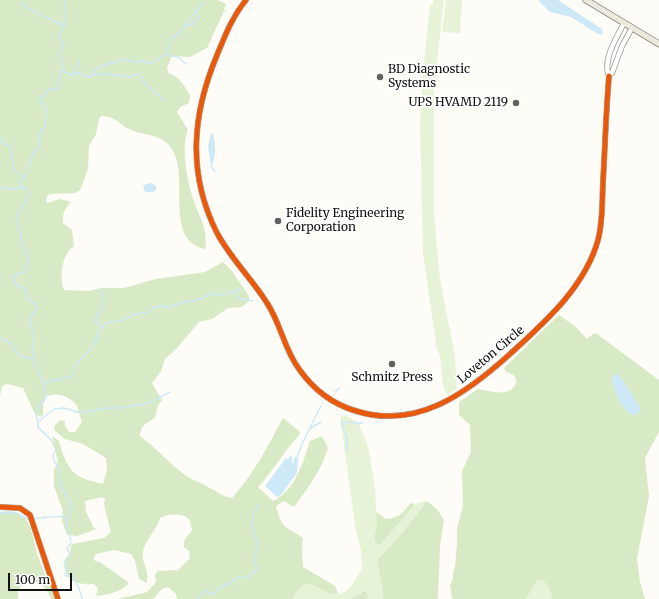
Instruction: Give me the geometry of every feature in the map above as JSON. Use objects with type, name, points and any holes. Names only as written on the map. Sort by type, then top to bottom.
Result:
[{"type":"main road","points":[[586,0],[659,44]]},
{"type":"street","name":"Loveton Circle","points":[[246,0],[227,30],[207,81],[201,101],[197,124],[196,150],[199,180],[205,204],[225,247],[271,310],[288,350],[300,370],[316,389],[329,399],[347,408],[368,414],[390,417],[410,415],[433,408],[452,399],[486,375],[537,329],[570,292],[588,263],[600,231],[609,56],[624,24]]},
{"type":"street","name":"Loveton Circle","points":[[609,76],[612,73],[622,46],[632,28]]},
{"type":"street","points":[[0,507],[20,508],[30,515],[58,599]]},
{"type":"green space","points":[[0,0],[217,0],[226,4],[224,9],[227,12],[224,11],[207,48],[190,57],[172,56],[167,68],[168,73],[175,76],[184,85],[190,96],[189,103],[180,107],[177,112],[188,130],[185,146],[187,176],[205,230],[205,249],[192,243],[184,232],[180,218],[178,170],[175,156],[168,144],[155,136],[131,130],[115,119],[101,116],[99,119],[96,134],[89,146],[88,169],[80,190],[75,193],[50,194],[47,196],[46,202],[60,199],[71,202],[63,217],[63,223],[72,230],[74,246],[64,260],[62,278],[64,290],[90,291],[100,288],[124,288],[156,279],[205,272],[223,262],[232,271],[249,296],[249,301],[242,307],[228,308],[212,319],[199,322],[177,348],[165,359],[161,371],[152,383],[162,400],[158,406],[155,417],[142,428],[140,436],[185,475],[223,495],[232,498],[240,489],[266,450],[283,418],[299,431],[300,434],[258,487],[273,501],[281,496],[293,483],[301,467],[310,441],[322,436],[328,448],[318,472],[309,486],[294,507],[284,501],[276,506],[282,523],[303,538],[303,567],[335,586],[338,593],[330,595],[313,585],[305,584],[297,591],[293,599],[177,599],[176,594],[168,587],[162,589],[153,599],[118,599],[147,592],[156,582],[155,575],[158,571],[178,570],[190,558],[189,551],[184,547],[184,544],[185,539],[192,530],[191,523],[187,517],[180,515],[171,515],[160,518],[144,547],[143,560],[147,571],[146,583],[139,579],[135,561],[131,554],[114,550],[96,554],[93,560],[100,562],[129,583],[118,591],[96,596],[98,588],[94,584],[81,584],[69,577],[64,561],[69,554],[72,544],[104,538],[111,532],[104,505],[105,499],[102,497],[85,501],[86,512],[94,528],[96,528],[77,536],[67,535],[62,521],[63,511],[54,486],[54,469],[58,462],[52,436],[59,441],[69,466],[73,471],[85,479],[103,484],[107,469],[106,458],[83,444],[65,439],[55,431],[54,426],[60,420],[65,421],[65,426],[69,432],[75,432],[82,422],[77,406],[71,400],[58,395],[50,395],[46,397],[43,404],[43,415],[41,417],[35,414],[23,388],[7,384],[2,386],[0,396]]},
{"type":"green space","points":[[433,0],[444,0],[434,88],[434,216],[440,279],[455,357],[457,389],[447,395],[443,386],[440,355],[437,350],[423,253],[420,121],[430,5],[433,5]]},
{"type":"green space","points":[[446,0],[462,0],[460,33],[442,32]]},
{"type":"green space","points":[[559,315],[576,327],[587,339],[594,333],[597,334],[659,380],[659,432],[645,458],[649,496],[637,559],[640,582],[645,599],[552,599],[550,590],[543,580],[537,581],[526,599],[452,599],[450,585],[453,579],[455,567],[457,528],[463,506],[462,471],[471,452],[470,425],[459,415],[459,402],[478,389],[494,392],[510,391],[516,382],[516,378],[512,374],[505,371],[504,368]]},
{"type":"green space","points":[[344,415],[358,422],[368,446],[375,488],[377,526],[375,538],[376,544],[380,545],[414,504],[427,501],[398,538],[377,560],[383,599],[368,599],[367,596],[361,592],[351,599],[293,599],[297,591],[305,584],[313,585],[330,595],[344,593],[350,588],[362,569],[361,551],[356,531],[341,424],[341,416]]},
{"type":"green space","points":[[427,501],[437,509],[444,520],[440,546],[438,599],[383,599],[377,560],[398,538]]},
{"type":"green space","points":[[411,503],[414,504],[413,507],[380,545],[376,544],[374,538],[377,526],[376,512],[386,519],[395,517],[401,514]]},
{"type":"green space","points":[[11,511],[25,518],[32,533],[39,559],[55,599],[51,599],[45,588],[39,583],[26,581],[18,590],[18,599],[0,599],[0,512]]},
{"type":"green space","points":[[543,580],[550,590],[552,599],[526,599],[537,581]]},
{"type":"green space","points":[[364,591],[368,599],[351,599]]},
{"type":"water","points":[[538,0],[558,0],[602,29],[603,35],[598,34],[571,17],[550,12]]},
{"type":"water","points":[[211,133],[213,134],[214,138],[215,156],[211,167],[208,146]]},
{"type":"water","points":[[152,183],[157,189],[153,192],[145,192],[143,185]]},
{"type":"water","points":[[617,372],[639,405],[640,410],[637,415],[628,412],[620,402],[614,390],[612,379]]},
{"type":"water","points":[[290,456],[292,457],[292,465],[295,457],[298,458],[297,473],[280,496],[277,497],[265,486],[286,458],[288,460]]},
{"type":"waterway","points":[[65,0],[64,28],[58,37],[64,44],[59,55],[64,68],[60,75],[57,89],[49,89],[44,96],[39,98],[46,108],[45,127],[40,132],[39,148],[33,154],[25,176],[20,184],[30,193],[16,219],[21,234],[21,243],[29,257],[25,272],[14,275],[13,277],[16,284],[24,289],[27,299],[38,307],[30,318],[34,362],[43,381],[46,395],[45,399],[36,411],[38,427],[51,440],[56,449],[53,455],[54,461],[60,469],[59,478],[65,495],[72,504],[66,523],[71,540]]},
{"type":"waterway","points":[[91,75],[94,69],[121,60],[136,62],[143,61],[151,64],[166,54],[172,38],[178,35],[203,2]]},
{"type":"waterway","points":[[21,3],[37,13],[64,26]]},
{"type":"waterway","points":[[185,24],[192,25],[200,15]]},
{"type":"waterway","points":[[165,55],[178,57],[186,64]]},
{"type":"waterway","points":[[74,74],[79,59]]},
{"type":"waterway","points":[[63,71],[72,75],[79,73],[88,77],[95,74],[109,74],[128,77],[138,74],[146,85],[164,101]]},
{"type":"waterway","points":[[0,138],[4,144],[10,146],[14,170],[24,178]]},
{"type":"waterway","points":[[211,167],[215,171]]},
{"type":"waterway","points":[[0,187],[12,189],[23,188]]},
{"type":"waterway","points":[[44,383],[72,376],[75,366],[95,344],[98,332],[106,323],[119,321],[135,314],[147,313],[153,308],[159,306],[169,307],[186,301],[196,301],[210,294],[222,295],[240,289]]},
{"type":"waterway","points":[[101,290],[103,307],[95,320],[101,327]]},
{"type":"waterway","points":[[236,291],[237,298],[253,301]]},
{"type":"waterway","points":[[0,338],[12,344],[20,356],[24,358],[33,358]]},
{"type":"waterway","points":[[335,392],[339,388]]},
{"type":"waterway","points":[[38,422],[54,409],[64,408],[81,413],[106,408],[121,408],[149,403],[170,392]]},
{"type":"waterway","points":[[297,457],[321,406]]},
{"type":"waterway","points":[[311,428],[321,422]]},
{"type":"waterway","points":[[347,451],[347,438],[341,422],[363,423]]},
{"type":"waterway","points":[[198,599],[204,591],[214,594],[220,588],[239,577],[248,578],[257,569],[255,562],[257,542],[252,526],[253,515],[259,504]]},
{"type":"waterway","points":[[0,513],[15,513],[30,519]]},
{"type":"waterway","points":[[34,518],[59,516],[67,518]]},
{"type":"waterway","points":[[71,543],[67,549],[70,554],[64,565],[67,570],[65,576],[74,576],[82,599]]},
{"type":"cycle path","points":[[246,0],[226,34],[217,55],[202,100],[196,144],[197,166],[207,211],[217,233],[229,252],[272,311],[290,353],[304,376],[310,383],[331,400],[347,408],[378,416],[400,416],[420,412],[440,404],[458,394],[494,368],[523,342],[550,316],[574,288],[592,257],[600,233],[609,76]]},
{"type":"cycle path","points":[[0,507],[20,508],[30,515],[58,599]]},
{"type":"place","name":"BD Diagnostic Systems","points":[[380,77]]},
{"type":"place","name":"UPS HVAMD 2119","points":[[516,103]]},
{"type":"place","name":"Fidelity Engineering Corporation","points":[[278,221]]},
{"type":"place","name":"Schmitz Press","points":[[392,364]]}]
